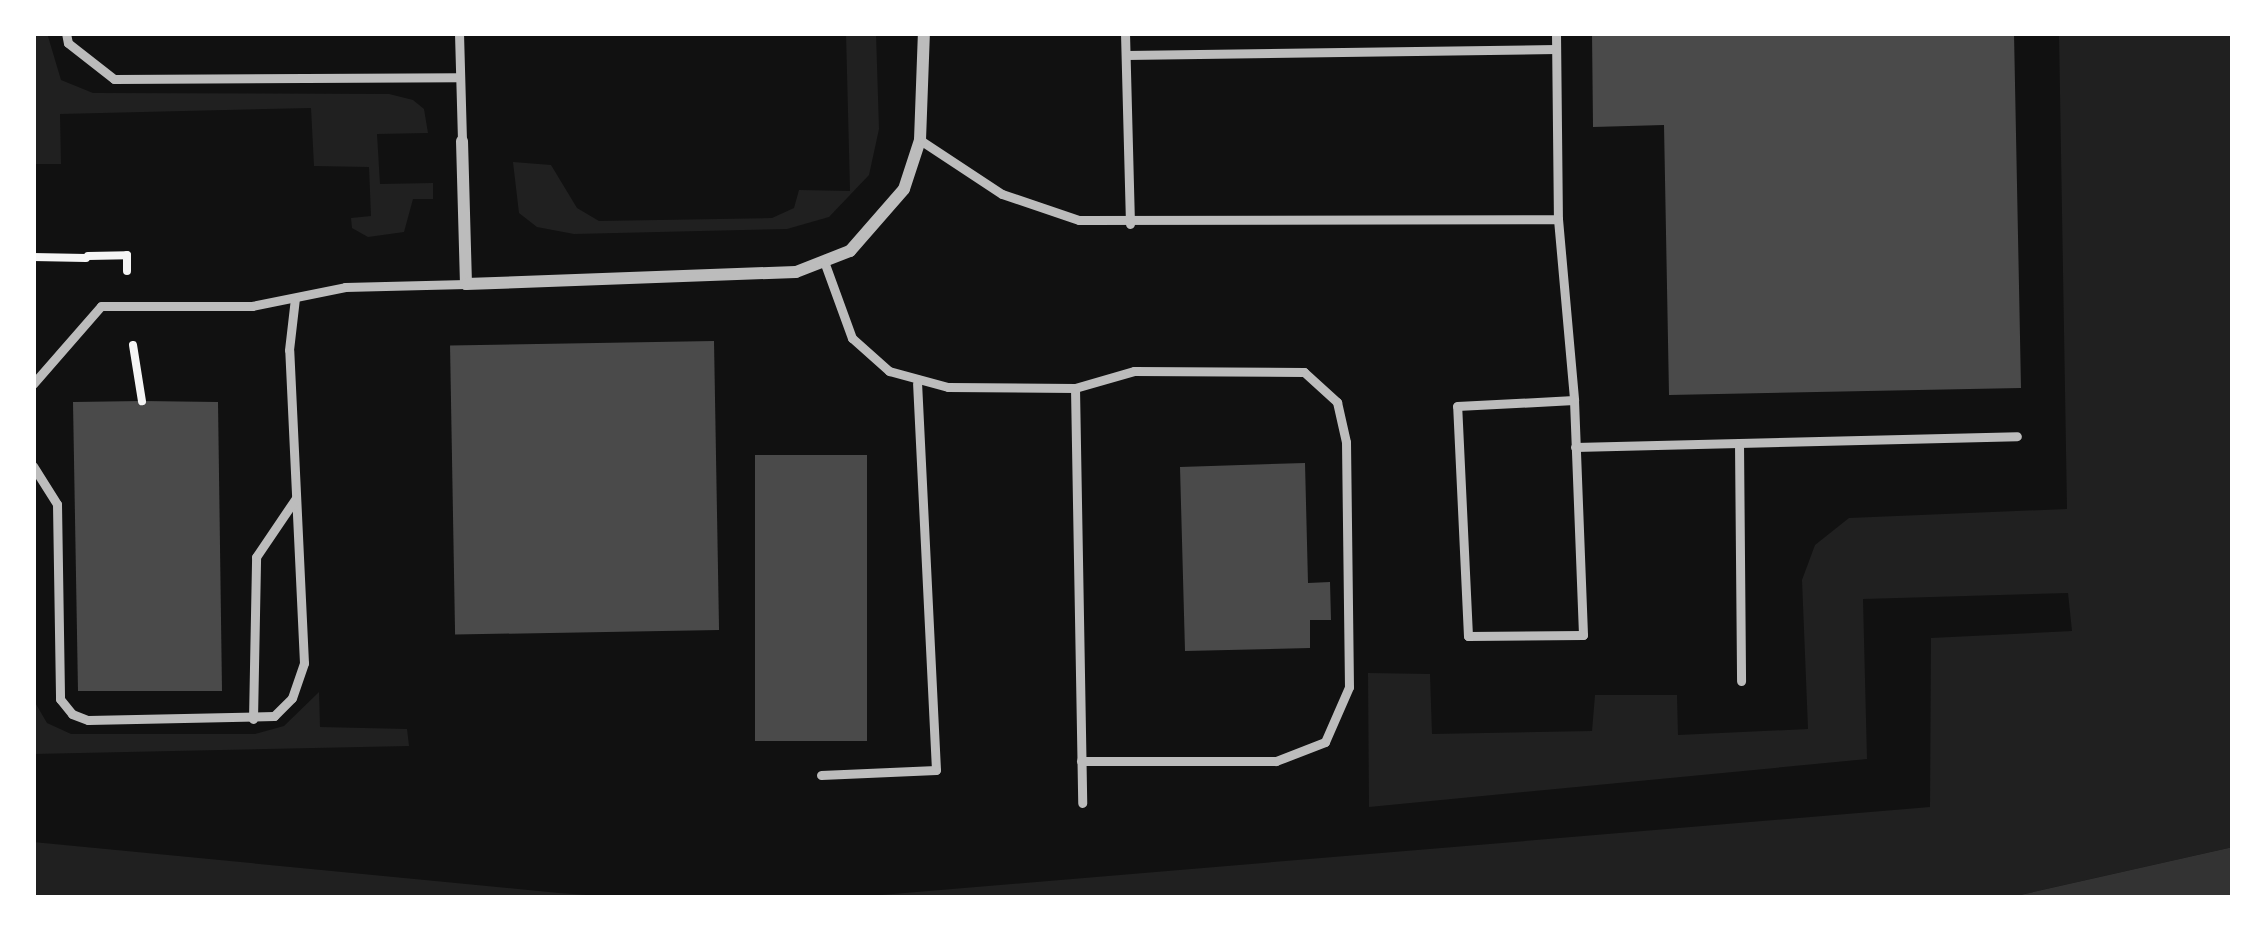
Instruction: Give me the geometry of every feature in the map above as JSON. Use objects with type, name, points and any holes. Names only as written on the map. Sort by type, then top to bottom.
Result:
[{"type":"street","points":[[462,141],[466,284],[825,264],[889,213],[920,140],[924,33]]},
{"type":"lane","points":[[66,33],[68,43],[113,79],[460,77]]},
{"type":"lane","points":[[459,33],[462,141]]},
{"type":"lane","points":[[1125,33],[1130,224]]},
{"type":"lane","points":[[1556,33],[1558,219],[1574,400],[1583,635],[1468,637],[1457,406],[1574,400]]},
{"type":"lane","points":[[1126,55],[1556,49]]},
{"type":"lane","points":[[920,140],[1033,207],[1130,224],[1558,219]]},
{"type":"lane","points":[[825,264],[852,338],[889,371],[917,383],[1075,388],[1134,371],[1304,372],[1337,402],[1346,442],[1349,687],[1338,726],[1310,752],[1276,761],[1081,761]]},
{"type":"lane","points":[[33,384],[101,306],[128,309],[295,298],[345,287],[466,284]]},
{"type":"lane","points":[[33,466],[57,504],[60,699],[72,714],[253,719],[283,710],[300,682],[304,574],[296,498],[295,298]]},
{"type":"lane","points":[[820,776],[936,770],[917,383]]},
{"type":"lane","points":[[1075,388],[1082,803]]},
{"type":"lane","points":[[1575,447],[2017,436]]},
{"type":"lane","points":[[1739,443],[1741,681]]},
{"type":"lane","points":[[253,719],[256,557],[296,498]]},
{"type":"path","points":[[33,257],[86,257]]},
{"type":"path","points":[[128,309],[142,401]]},
{"type":"shaded area","points":[[33,33],[47,33],[61,80],[93,93],[389,94],[413,100],[424,109],[428,133],[377,134],[380,184],[433,183],[433,199],[413,199],[404,232],[368,237],[352,228],[351,218],[371,216],[369,167],[314,166],[311,108],[60,114],[61,164],[33,164]]},
{"type":"shaded area","points":[[846,33],[876,33],[879,129],[869,175],[829,217],[787,229],[574,234],[537,227],[519,213],[513,162],[551,165],[577,208],[599,221],[772,218],[794,208],[799,190],[850,191]]},
{"type":"shaded area","points":[[2059,33],[2233,33],[2233,847],[2007,898],[845,898],[1930,807],[1931,638],[2072,631],[2068,593],[1863,599],[1867,759],[1369,807],[1368,673],[1430,674],[1432,734],[1592,731],[1595,695],[1677,695],[1678,735],[1808,729],[1802,580],[1815,545],[1849,518],[2067,509]]},
{"type":"shaded area","points":[[319,692],[320,727],[407,729],[409,746],[33,754],[33,699],[47,723],[71,734],[255,734],[284,726]]},
{"type":"shaded area","points":[[33,842],[559,893],[628,898],[33,898]]},
{"type":"shaded area","points":[[2233,847],[2233,898],[2007,898]]},
{"type":"building","points":[[1592,33],[2014,33],[2021,388],[1669,395],[1664,125],[1593,127]]},
{"type":"building","points":[[714,341],[719,630],[455,635],[450,346]]},
{"type":"building","points":[[73,402],[218,402],[222,691],[78,691]]},
{"type":"building","points":[[755,455],[867,455],[867,741],[755,741]]},
{"type":"building","points":[[1305,463],[1308,583],[1330,582],[1331,620],[1310,620],[1310,648],[1185,651],[1180,467]]}]
